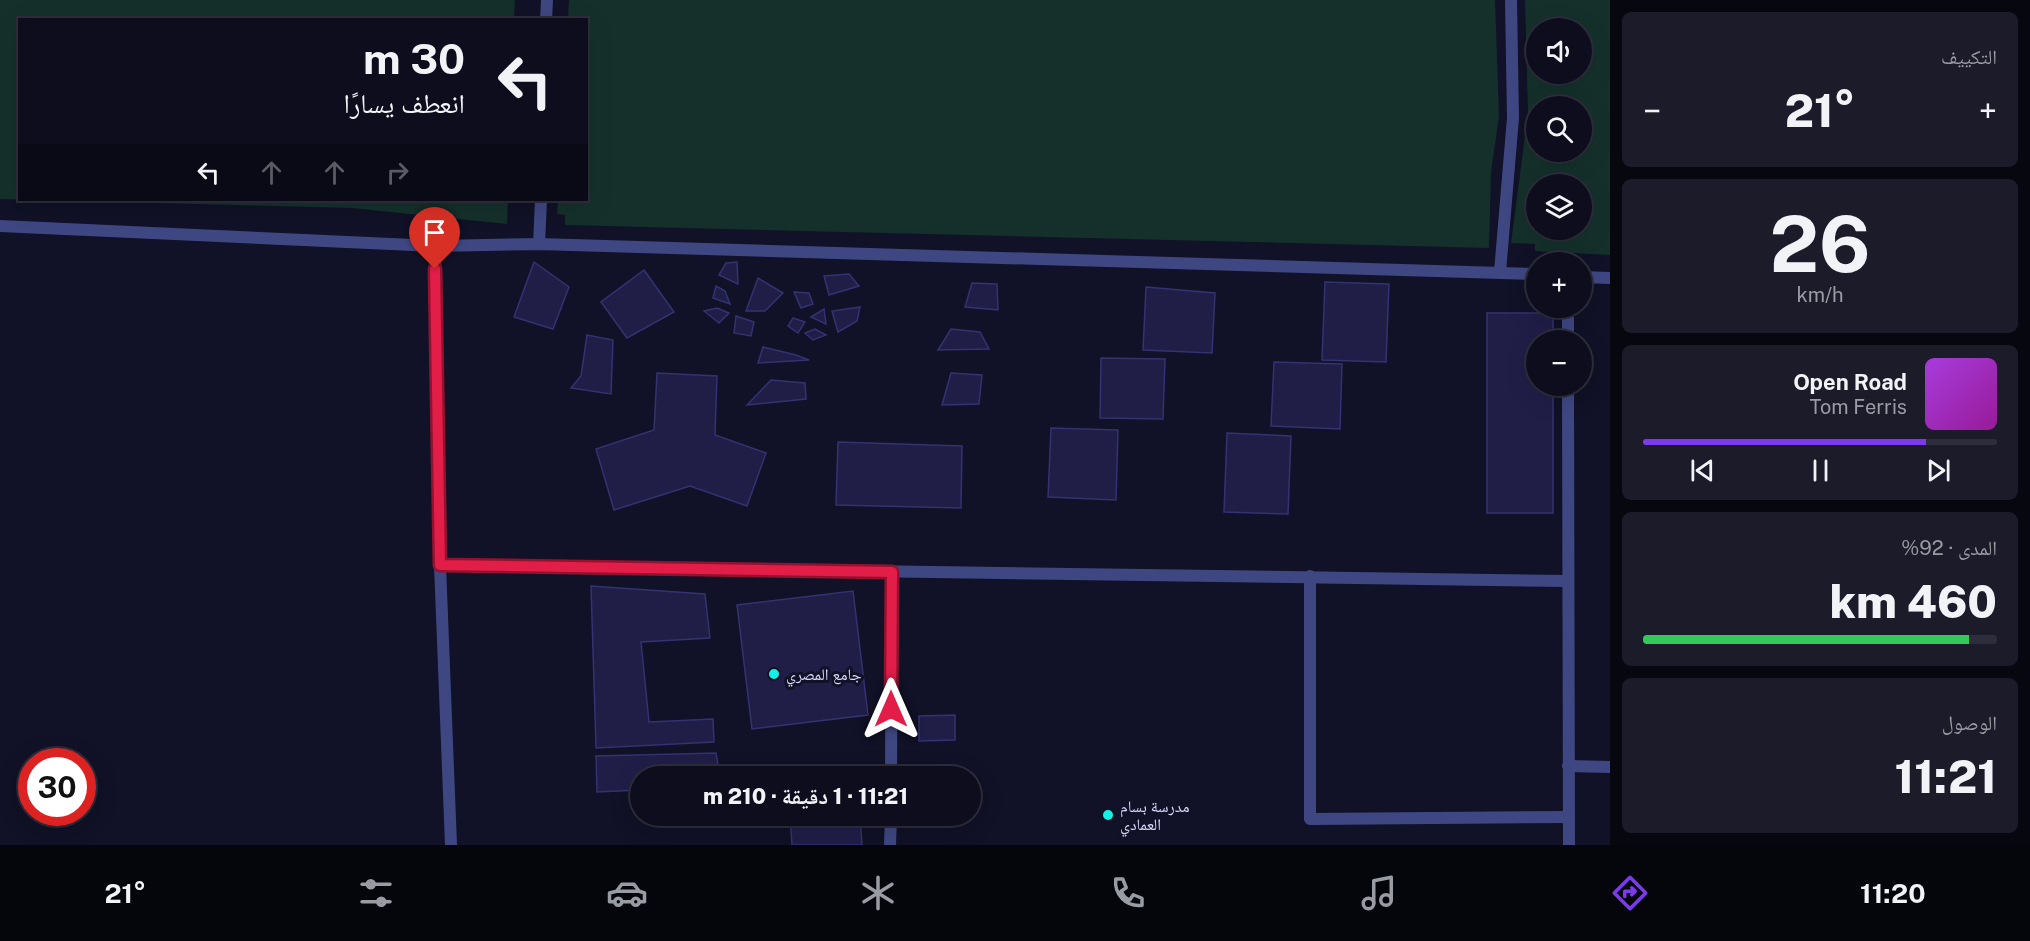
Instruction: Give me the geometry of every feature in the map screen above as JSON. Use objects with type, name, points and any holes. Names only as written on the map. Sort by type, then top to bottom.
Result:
[{"type":"street","points":[[546,18],[547,0]]},
{"type":"street","points":[[1500,272],[1513,118],[1511,0]]},
{"type":"street","points":[[539,244],[540,201]]},
{"type":"street","points":[[0,226],[435,246],[539,244],[1526,273]]},
{"type":"street","points":[[435,246],[440,565],[451,845]]},
{"type":"street","points":[[1592,277],[1610,278]]},
{"type":"street","points":[[1568,396],[1569,845]]},
{"type":"street","points":[[440,565],[1567,581]]},
{"type":"street","points":[[891,766],[892,572]]},
{"type":"street","points":[[1310,576],[1310,819],[1569,817]]},
{"type":"street","points":[[1568,766],[1610,767]]},
{"type":"street","points":[[890,845],[891,826]]},
{"type":"green space","points":[[0,0],[515,0],[514,18],[18,18],[18,200],[0,199]]},
{"type":"green space","points":[[569,0],[1495,0],[1499,116],[1491,172],[1489,248],[565,225],[565,215],[557,214],[558,201],[588,201],[588,18],[568,18]]},
{"type":"green space","points":[[1525,0],[1610,0],[1610,255],[1592,254],[1592,252],[1535,251],[1535,244],[1511,243],[1526,128],[1526,162],[1592,162],[1592,96],[1528,96],[1527,84],[1592,84],[1592,18],[1526,18],[1526,38]]},
{"type":"green space","points":[[78,201],[508,201],[507,224],[352,208]]},
{"type":"building","points":[[534,262],[569,287],[553,329],[514,317]]},
{"type":"building","points":[[737,262],[738,284],[719,275],[726,263]]},
{"type":"building","points":[[644,270],[674,312],[627,338],[601,302]]},
{"type":"building","points":[[849,274],[859,286],[829,295],[824,276]]},
{"type":"building","points":[[758,278],[783,293],[765,311],[746,311]]},
{"type":"building","points":[[1325,282],[1389,284],[1386,362],[1322,360]]},
{"type":"building","points":[[972,283],[997,284],[998,310],[965,307]]},
{"type":"building","points":[[716,286],[725,291],[730,304],[713,298]]},
{"type":"building","points":[[1146,287],[1215,293],[1212,353],[1143,350]]},
{"type":"building","points":[[794,292],[809,293],[813,304],[801,308]]},
{"type":"building","points":[[860,307],[857,321],[838,332],[832,311]]},
{"type":"building","points":[[717,308],[729,313],[719,323],[704,311]]},
{"type":"building","points":[[824,309],[826,324],[811,317]]},
{"type":"building","points":[[1487,313],[1526,313],[1526,318],[1553,318],[1553,330],[1526,330],[1526,396],[1553,396],[1553,513],[1487,513]]},
{"type":"building","points":[[736,316],[754,322],[751,336],[734,333]]},
{"type":"building","points":[[793,318],[805,322],[798,333],[788,326]]},
{"type":"building","points":[[815,329],[826,335],[813,340],[805,333]]},
{"type":"building","points":[[951,329],[980,332],[989,349],[938,350]]},
{"type":"building","points":[[587,335],[613,340],[611,394],[571,388],[581,376]]},
{"type":"building","points":[[763,347],[796,355],[809,360],[758,363]]},
{"type":"building","points":[[1101,358],[1165,359],[1163,419],[1100,418]]},
{"type":"building","points":[[1274,362],[1342,364],[1340,429],[1271,426]]},
{"type":"building","points":[[657,373],[717,376],[715,435],[766,453],[747,506],[690,486],[614,510],[596,449],[654,430]]},
{"type":"building","points":[[951,373],[982,375],[979,404],[942,405]]},
{"type":"building","points":[[771,380],[805,383],[806,399],[747,405]]},
{"type":"building","points":[[1051,428],[1118,430],[1116,500],[1048,497]]},
{"type":"building","points":[[1227,433],[1291,436],[1288,514],[1224,512]]},
{"type":"building","points":[[838,442],[962,446],[961,508],[836,505]]},
{"type":"building","points":[[591,586],[705,594],[710,638],[641,642],[649,722],[713,719],[714,742],[596,748]]},
{"type":"building","points":[[853,591],[868,715],[752,729],[737,605]]},
{"type":"building","points":[[955,715],[955,740],[919,741],[919,716]]},
{"type":"building","points":[[716,753],[718,766],[630,766],[630,790],[597,792],[596,756]]},
{"type":"building","points":[[791,826],[861,826],[862,845],[792,845]]},
{"type":"place","name":"جامع المصري","points":[[774,674]]},
{"type":"place","name":"مدرسة بسام العمادي","points":[[1108,815]]},
{"type":"route","points":[[435,269],[440,565],[892,572],[891,709]]}]
